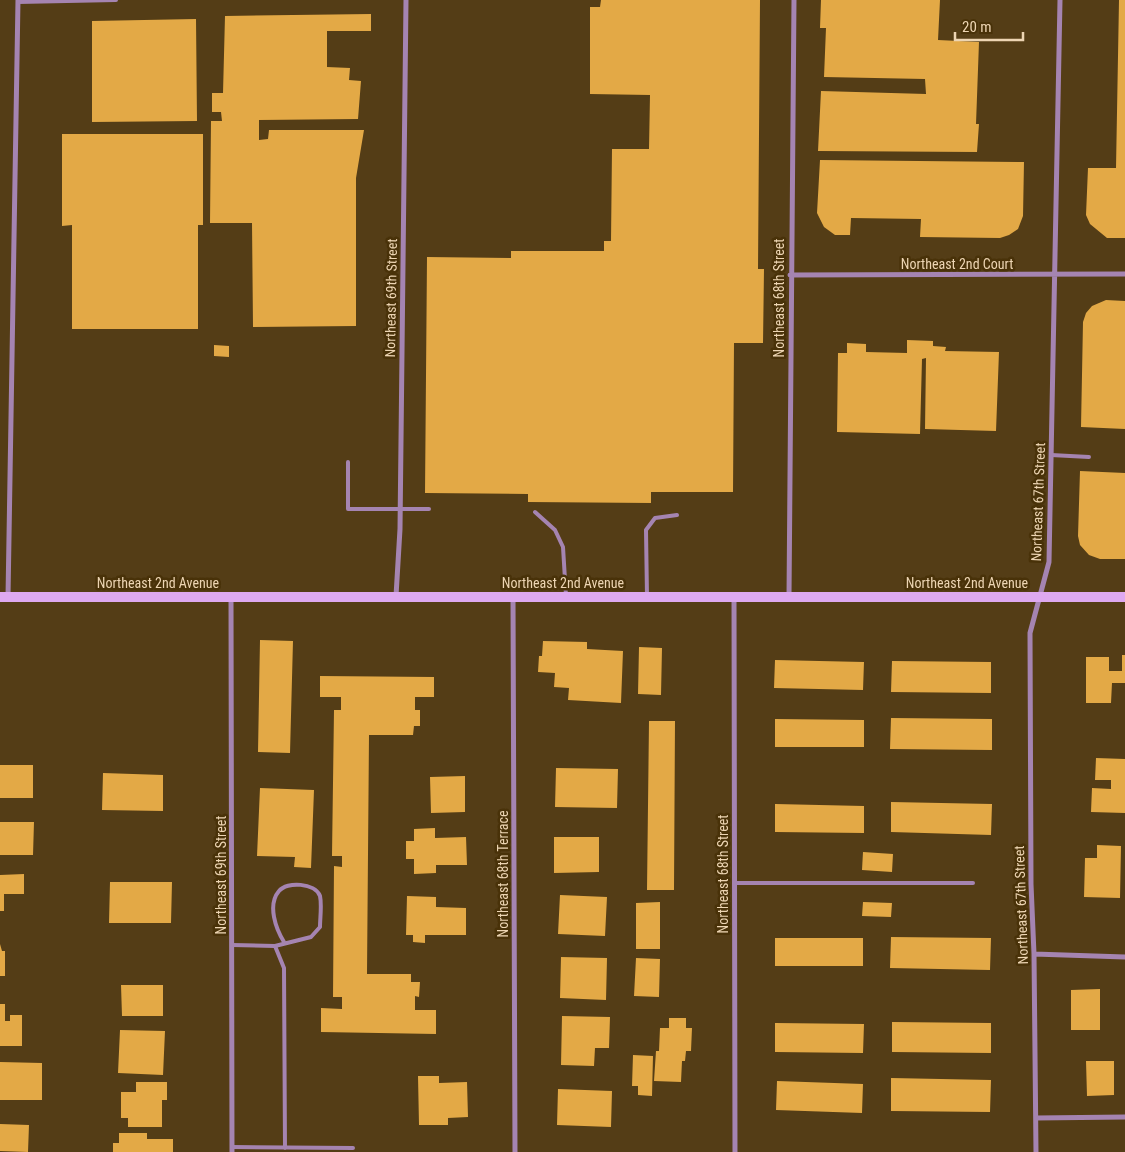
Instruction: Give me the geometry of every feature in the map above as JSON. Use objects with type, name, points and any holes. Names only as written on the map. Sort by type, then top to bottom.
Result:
[{"type":"main road","name":"Northeast 2nd Avenue","points":[[4,597],[1125,597]]},
{"type":"street","name":"Northeast 69th Street","points":[[396,596],[400,509],[406,0]]},
{"type":"street","name":"Northeast 68th Street","points":[[788,597],[794,0]]},
{"type":"street","name":"Northeast 67th Street","points":[[1036,1152],[1034,954],[1030,884],[1030,633],[1048,562],[1060,0]]},
{"type":"street","points":[[4,597],[18,1]]},
{"type":"street","name":"Northeast 2nd Court","points":[[790,275],[1125,274]]},
{"type":"street","name":"Northeast 69th Street","points":[[231,597],[232,1150]]},
{"type":"street","name":"Northeast 68th Terrace","points":[[513,597],[515,1152]]},
{"type":"street","name":"Northeast 68th Street","points":[[734,597],[735,1152]]},
{"type":"street","points":[[1034,954],[1125,957]]},
{"type":"street","points":[[1036,1118],[1125,1117]]},
{"type":"lane","points":[[18,1],[116,0]]},
{"type":"lane","points":[[1051,455],[1090,456]]},
{"type":"lane","points":[[348,462],[348,509],[429,509]]},
{"type":"lane","points":[[535,512],[555,530],[563,547],[566,597]]},
{"type":"lane","points":[[647,597],[646,530],[655,518],[676,515]]},
{"type":"lane","points":[[734,884],[973,883]]},
{"type":"lane","points":[[232,945],[275,946],[311,936],[320,927],[320,896],[316,890],[307,885],[286,886],[278,891],[274,907],[276,928],[284,942]]},
{"type":"lane","points":[[275,946],[284,968],[285,1148]]},
{"type":"lane","points":[[232,1150],[354,1148]]},
{"type":"building","points":[[601,0],[760,0],[758,269],[764,269],[763,343],[734,343],[733,492],[651,492],[651,503],[528,502],[528,494],[425,493],[427,257],[511,258],[511,251],[604,251],[604,241],[611,241],[612,149],[649,149],[650,95],[590,94],[590,7],[600,7]]},
{"type":"building","points":[[821,0],[940,0],[938,40],[979,42],[976,124],[979,124],[977,152],[818,151],[821,91],[926,94],[925,79],[824,77],[826,28],[820,28]]},
{"type":"building","points":[[1119,0],[1125,0],[1125,238],[1107,238],[1090,224],[1086,215],[1088,168],[1116,168]]},
{"type":"building","points":[[371,14],[371,31],[327,31],[327,67],[350,68],[349,80],[361,81],[358,119],[259,120],[259,140],[268,139],[269,130],[364,130],[356,178],[356,326],[253,327],[252,223],[210,223],[211,121],[222,121],[221,112],[212,112],[212,93],[223,93],[225,16]]},
{"type":"building","points":[[196,19],[197,121],[92,122],[92,21]]},
{"type":"building","points":[[62,134],[203,134],[203,225],[198,225],[198,329],[72,329],[72,225],[62,226]]},
{"type":"building","points":[[820,160],[1024,162],[1023,216],[1018,229],[1000,238],[920,237],[921,219],[851,218],[850,235],[835,235],[824,227],[817,213]]},
{"type":"building","points":[[1106,300],[1125,301],[1125,429],[1081,427],[1083,322],[1086,313],[1092,306]]},
{"type":"building","points":[[907,340],[933,341],[933,346],[946,347],[945,351],[999,352],[996,431],[925,429],[926,358],[922,359],[920,434],[837,432],[838,353],[847,353],[847,343],[866,344],[866,352],[907,353]]},
{"type":"building","points":[[214,345],[229,346],[229,357],[214,356]]},
{"type":"building","points":[[1080,471],[1125,473],[1125,559],[1100,559],[1089,555],[1080,545],[1078,536]]},
{"type":"building","points":[[260,640],[293,641],[290,753],[258,752]]},
{"type":"building","points":[[543,641],[587,642],[587,649],[623,651],[621,703],[568,700],[569,688],[554,687],[555,673],[538,672],[539,656],[542,656]]},
{"type":"building","points":[[639,647],[662,648],[661,695],[638,694]]},
{"type":"building","points":[[1122,655],[1125,655],[1125,683],[1112,683],[1111,703],[1086,703],[1086,657],[1109,657],[1109,671],[1122,671]]},
{"type":"building","points":[[775,660],[864,662],[863,690],[774,688]]},
{"type":"building","points":[[892,661],[991,662],[991,693],[891,692]]},
{"type":"building","points":[[320,676],[434,677],[434,697],[415,697],[415,710],[420,710],[420,726],[414,726],[413,735],[369,735],[367,974],[411,974],[411,982],[420,982],[419,997],[415,996],[415,1010],[436,1010],[436,1034],[321,1032],[321,1008],[342,1009],[342,997],[333,997],[334,866],[342,867],[342,856],[332,856],[334,710],[341,710],[341,697],[320,697]]},
{"type":"building","points":[[891,718],[992,719],[992,750],[890,749]]},
{"type":"building","points":[[775,719],[864,720],[864,747],[775,747]]},
{"type":"building","points":[[649,721],[675,721],[674,890],[647,890]]},
{"type":"building","points":[[1096,758],[1125,759],[1125,813],[1091,812],[1092,788],[1111,789],[1111,780],[1095,780]]},
{"type":"building","points":[[0,765],[33,765],[33,798],[0,798]]},
{"type":"building","points":[[556,768],[618,769],[617,808],[555,807]]},
{"type":"building","points":[[103,773],[163,775],[163,811],[102,810]]},
{"type":"building","points":[[465,776],[465,812],[431,813],[430,777]]},
{"type":"building","points":[[260,788],[314,790],[311,868],[294,867],[295,857],[257,856]]},
{"type":"building","points":[[891,802],[992,804],[991,835],[891,832]]},
{"type":"building","points":[[775,804],[864,806],[864,833],[775,832]]},
{"type":"building","points":[[0,822],[34,822],[33,855],[0,855]]},
{"type":"building","points":[[435,828],[435,838],[466,837],[467,865],[436,865],[436,873],[414,874],[414,859],[406,859],[406,841],[414,841],[414,829]]},
{"type":"building","points":[[554,837],[599,837],[599,872],[554,873]]},
{"type":"building","points":[[1097,845],[1121,846],[1120,898],[1084,897],[1085,858],[1097,858]]},
{"type":"building","points":[[863,852],[893,854],[892,872],[862,870]]},
{"type":"building","points":[[24,874],[24,894],[4,894],[4,911],[0,911],[0,875]]},
{"type":"building","points":[[110,882],[172,882],[171,923],[109,923]]},
{"type":"building","points":[[560,895],[607,897],[605,936],[558,934]]},
{"type":"building","points":[[407,896],[436,897],[436,907],[466,908],[466,935],[425,935],[425,943],[413,942],[413,935],[406,935]]},
{"type":"building","points":[[660,902],[660,949],[636,949],[636,903]]},
{"type":"building","points":[[863,902],[892,903],[891,917],[862,916]]},
{"type":"building","points":[[891,937],[991,938],[990,970],[890,968]]},
{"type":"building","points":[[775,938],[863,938],[863,966],[775,966]]},
{"type":"building","points":[[0,944],[2,951],[5,951],[5,976],[0,976]]},
{"type":"building","points":[[561,957],[607,958],[606,1000],[560,998]]},
{"type":"building","points":[[636,958],[660,959],[659,997],[634,996]]},
{"type":"building","points":[[121,985],[163,985],[163,1016],[122,1016]]},
{"type":"building","points":[[1100,989],[1100,1030],[1071,1030],[1071,990]]},
{"type":"building","points":[[0,1004],[5,1004],[5,1021],[10,1021],[10,1015],[22,1015],[22,1046],[0,1046]]},
{"type":"building","points":[[562,1016],[610,1017],[609,1048],[595,1048],[594,1066],[561,1065]]},
{"type":"building","points":[[669,1018],[686,1018],[686,1028],[692,1028],[691,1051],[686,1051],[685,1061],[682,1061],[681,1082],[654,1081],[656,1051],[659,1051],[660,1028],[669,1028]]},
{"type":"building","points":[[892,1022],[991,1023],[991,1053],[892,1052]]},
{"type":"building","points":[[775,1023],[864,1024],[863,1053],[775,1052]]},
{"type":"building","points":[[120,1030],[165,1031],[163,1075],[118,1073]]},
{"type":"building","points":[[633,1055],[653,1056],[652,1096],[638,1095],[638,1086],[632,1086]]},
{"type":"building","points":[[1086,1061],[1114,1061],[1114,1095],[1087,1096]]},
{"type":"building","points":[[0,1062],[42,1063],[42,1100],[0,1100]]},
{"type":"building","points":[[418,1076],[439,1076],[439,1083],[467,1082],[468,1117],[448,1118],[448,1125],[419,1125]]},
{"type":"building","points":[[891,1078],[991,1080],[990,1112],[891,1111]]},
{"type":"building","points":[[777,1081],[863,1084],[862,1113],[776,1110]]},
{"type":"building","points":[[136,1082],[167,1082],[167,1100],[162,1100],[162,1127],[128,1127],[128,1118],[121,1118],[121,1092],[136,1092]]},
{"type":"building","points":[[558,1089],[612,1091],[611,1127],[557,1125]]},
{"type":"building","points":[[0,1124],[29,1125],[28,1152],[0,1151]]},
{"type":"building","points":[[119,1133],[147,1133],[147,1139],[173,1139],[173,1152],[113,1152],[113,1143],[119,1143]]}]
